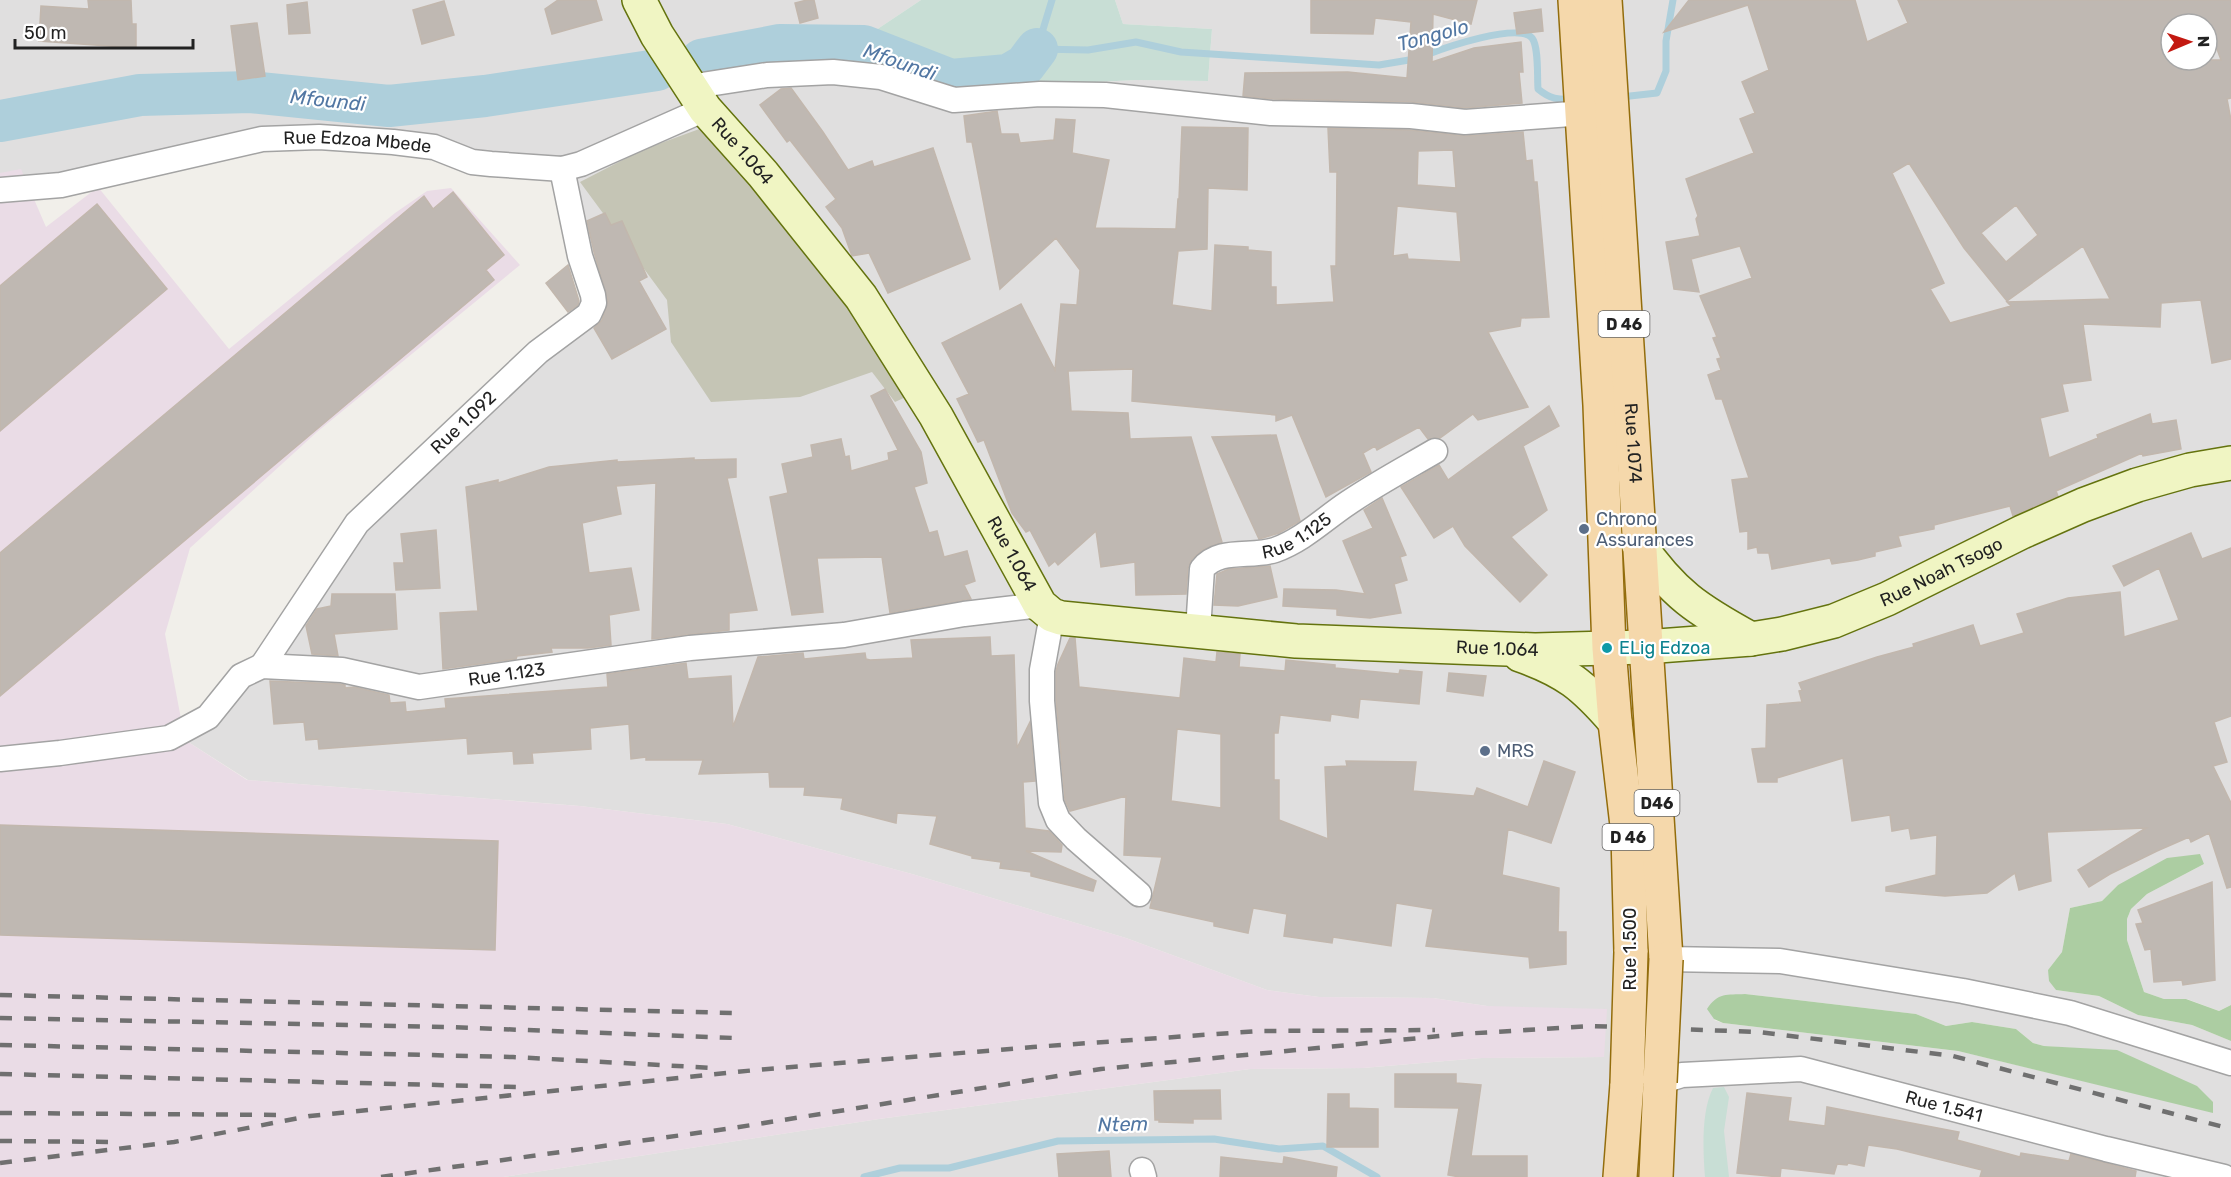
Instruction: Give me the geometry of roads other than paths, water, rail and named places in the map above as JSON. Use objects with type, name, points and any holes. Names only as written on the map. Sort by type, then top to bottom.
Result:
[{"type":"main road","name":"Rue 1.064","points":[[639,0],[657,35],[697,98],[763,174],[861,297],[936,416],[1046,610],[1061,618],[1296,641],[1535,650],[1646,647]]},
{"type":"main road","name":"Rue 1.074","points":[[1575,0],[1597,112]]},
{"type":"main road","name":"Rue 1.074","points":[[1605,0],[1597,112],[1612,362],[1609,648],[1615,722]]},
{"type":"main road","name":"Rue 1.074","points":[[1612,362],[1638,543],[1653,733],[1666,959]]},
{"type":"main road","name":"Rue Noah Tsogo","points":[[1646,647],[1751,639],[1834,621],[1887,599],[2022,532],[2083,505],[2137,485],[2190,470],[2231,463]]},
{"type":"main road","points":[[1638,543],[1654,566],[1689,602],[1710,617],[1751,639]]},
{"type":"main road","points":[[1483,648],[1519,655],[1566,674],[1584,689],[1615,722]]},
{"type":"main road","name":"Rue 1.500","points":[[1615,722],[1628,834],[1631,952],[1627,1084],[1620,1177]]},
{"type":"main road","name":"D46","points":[[1656,1177],[1666,959]]},
{"type":"street","name":"Rue Edzoa Mbede","points":[[0,190],[61,185],[262,139],[319,137],[393,142],[434,147],[472,162],[562,169],[581,164],[697,98],[767,75],[833,72],[881,77],[954,100],[1040,94],[1105,95],[1271,113],[1411,116],[1465,122],[1597,112]]},
{"type":"street","name":"Rue 1.092","points":[[262,666],[357,523],[538,352],[589,314],[594,303],[593,295],[580,256],[562,169]]},
{"type":"street","name":"Rue 1.125","points":[[1198,630],[1202,569],[1208,562],[1218,557],[1272,551],[1294,542],[1350,502],[1435,451]]},
{"type":"street","name":"Rue 1.123","points":[[262,666],[342,670],[419,687],[690,648],[844,635],[964,614],[1046,610]]},
{"type":"street","points":[[1046,610],[1041,701],[1051,803],[1058,820],[1139,894]]},
{"type":"street","points":[[0,759],[169,738],[207,717],[241,676],[262,666]]},
{"type":"street","points":[[1666,959],[1780,961],[1963,991],[2070,1013],[2231,1063]]},
{"type":"street","name":"Rue 1.541","points":[[1660,1082],[1683,1075],[1801,1069],[2106,1149],[2224,1177]]},
{"type":"waterway","name":"Tongolo","points":[[1052,0],[1037,49],[1088,50],[1136,42],[1181,52],[1379,65],[1415,59]]},
{"type":"waterway","name":"Tongolo","points":[[1621,97],[1657,93],[1666,71],[1666,41],[1673,0]]},
{"type":"waterway","name":"Tongolo","points":[[1426,55],[1480,38],[1512,33],[1524,34],[1532,38],[1536,48],[1538,89],[1554,98],[1574,99]]},
{"type":"waterway","name":"Mfoundi","points":[[701,60],[780,45],[864,46],[951,80],[1008,75],[1025,65],[1037,49]]},
{"type":"waterway","name":"Mfoundi","points":[[0,121],[140,95],[250,92],[389,106],[485,96],[657,70]]},
{"type":"waterway","name":"Ntem","points":[[864,1177],[900,1168],[949,1168],[1058,1141],[1214,1139],[1279,1149],[1323,1146],[1377,1177]]},
{"type":"railway","points":[[0,995],[734,1013]]},
{"type":"railway","points":[[0,1018],[447,1027],[735,1038]]},
{"type":"railway","points":[[381,1177],[733,1128],[1101,1069],[1461,1034],[1591,1026],[1759,1032],[1953,1056],[2231,1129]]},
{"type":"railway","points":[[0,1163],[174,1142],[310,1116],[756,1070],[1259,1031],[1435,1030]]},
{"type":"railway","points":[[0,1045],[513,1057],[714,1068]]},
{"type":"railway","points":[[0,1074],[518,1087]]},
{"type":"railway","points":[[0,1113],[282,1115]]},
{"type":"railway","points":[[0,1141],[117,1142]]},
{"type":"place","name":"Chrono Assurances","points":[[1584,529]]},
{"type":"place","name":"ELig Edzoa","points":[[1607,648]]},
{"type":"place","name":"MRS","points":[[1485,751]]}]
